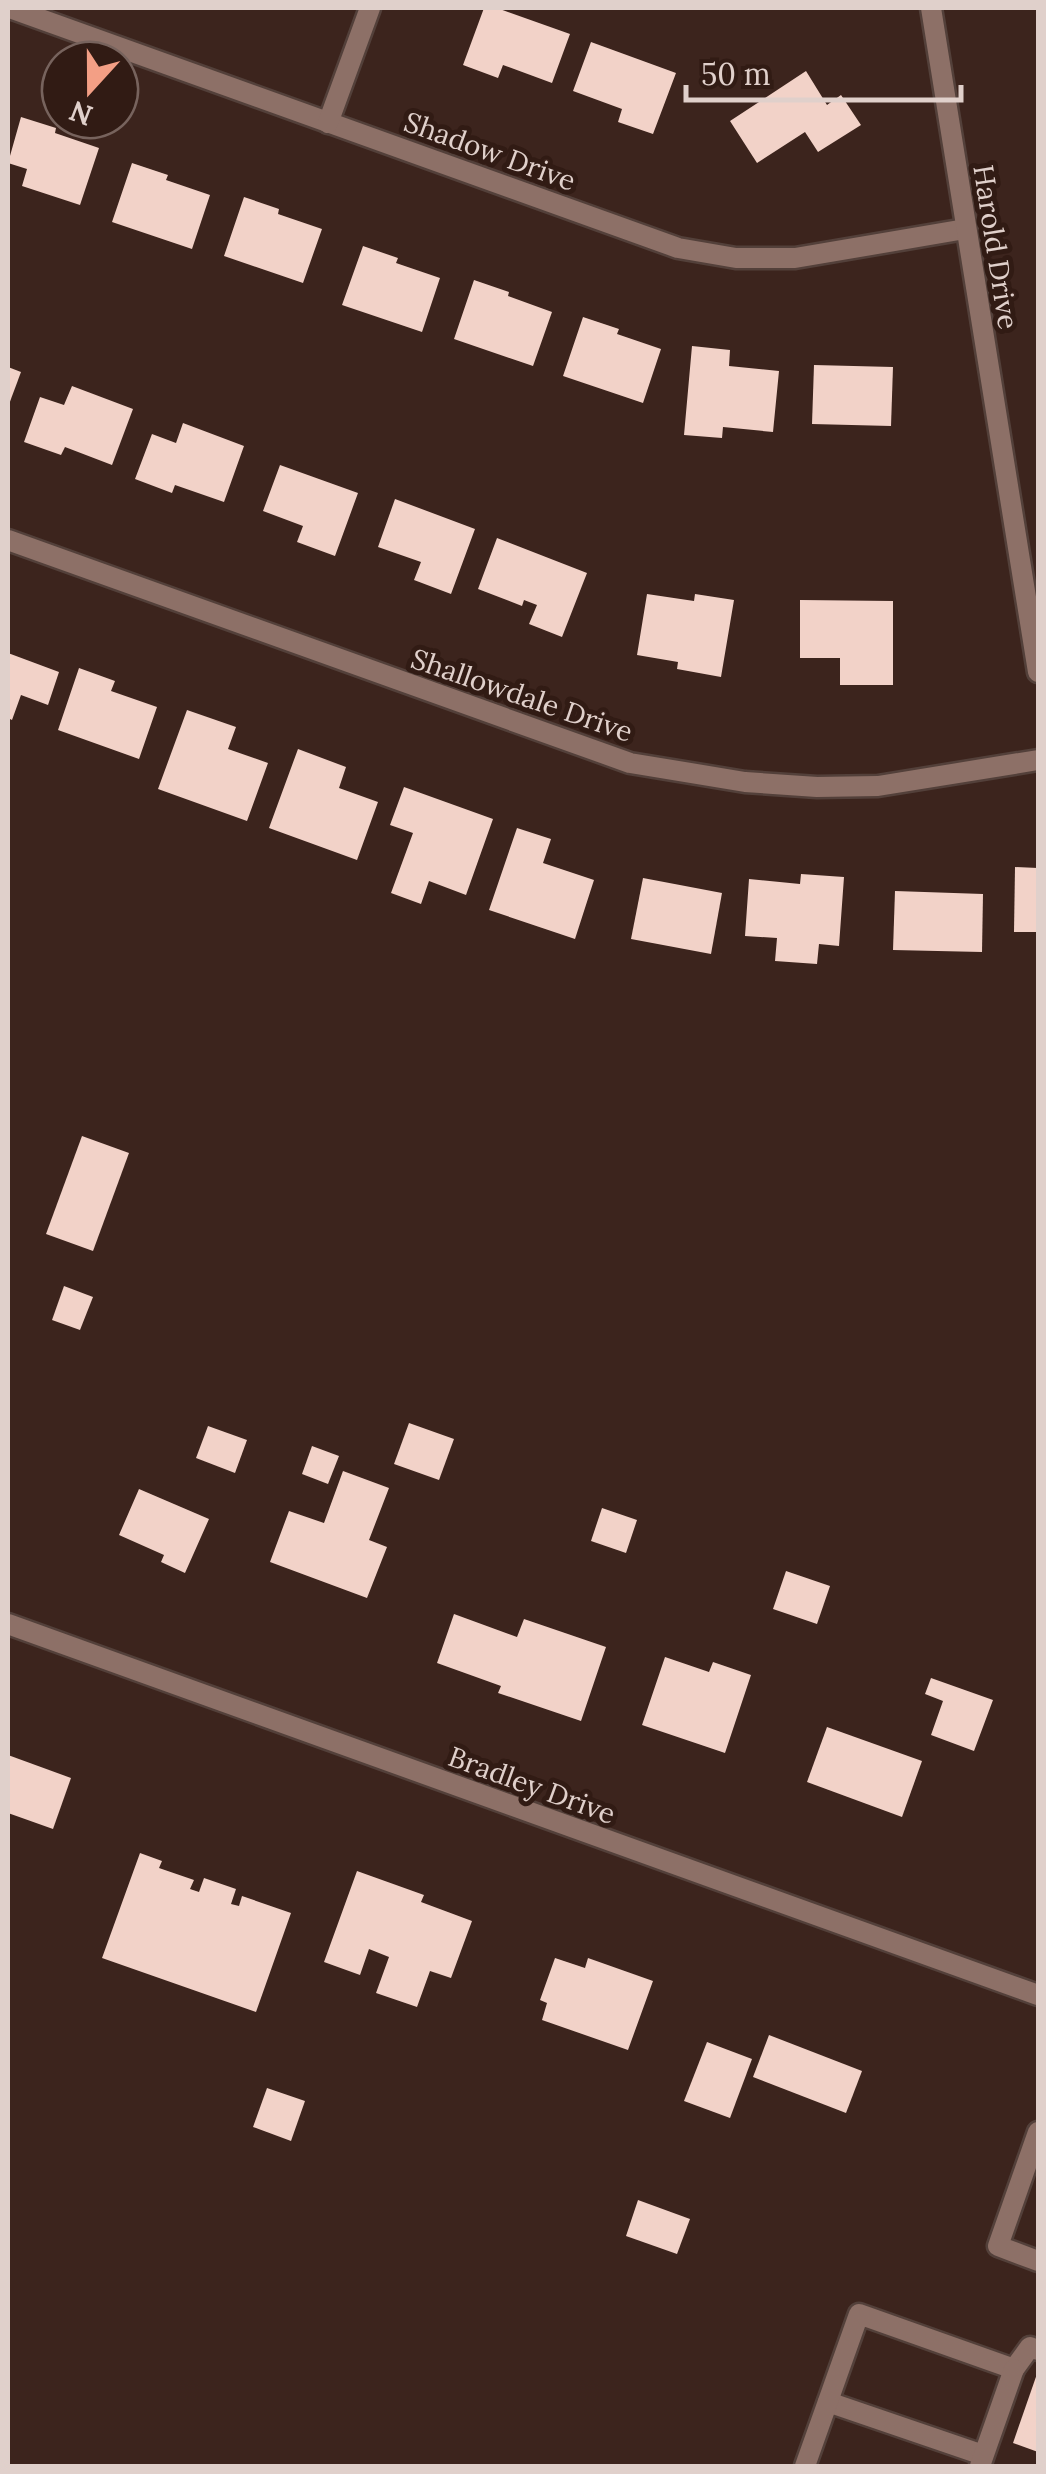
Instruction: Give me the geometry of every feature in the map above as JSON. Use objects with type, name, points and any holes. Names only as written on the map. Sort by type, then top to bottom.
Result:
[{"type":"street","name":"Shadow Drive","points":[[10,8],[653,239],[708,254],[766,260],[796,258],[965,229]]},
{"type":"street","points":[[328,122],[370,8]]},
{"type":"street","name":"Harold Drive","points":[[931,8],[1038,672]]},
{"type":"street","name":"Shallowdale Drive","points":[[8,540],[630,763],[745,782],[817,787],[878,786],[1038,760]]},
{"type":"street","name":"Bradley Drive","points":[[8,1624],[1037,1990]]},
{"type":"street","points":[[1038,2132],[998,2246],[1038,2260]]},
{"type":"street","points":[[805,2466],[860,2314],[1014,2369]]},
{"type":"street","points":[[828,2402],[981,2461],[1014,2369],[1030,2348],[1038,2350]]},
{"type":"building","points":[[484,8],[497,8],[570,34],[552,83],[503,65],[498,78],[463,65]]},
{"type":"building","points":[[591,42],[676,73],[653,134],[618,122],[622,109],[573,91]]},
{"type":"building","points":[[806,71],[827,105],[841,95],[861,125],[818,152],[805,132],[757,163],[730,121]]},
{"type":"building","points":[[21,117],[40,123],[40,140],[76,140],[99,148],[80,205],[22,186],[27,169],[8,163]]},
{"type":"building","points":[[132,163],[210,195],[192,249],[112,222]]},
{"type":"building","points":[[244,197],[322,229],[303,283],[224,256]]},
{"type":"building","points":[[363,246],[398,258],[396,263],[440,278],[422,332],[342,305]]},
{"type":"building","points":[[474,280],[552,312],[533,366],[454,339]]},
{"type":"building","points":[[583,317],[661,349],[643,403],[563,376]]},
{"type":"building","points":[[692,346],[730,350],[729,366],[779,371],[773,432],[723,427],[722,438],[684,435]]},
{"type":"building","points":[[814,365],[893,367],[891,426],[812,424]]},
{"type":"building","points":[[8,367],[21,372],[8,407]]},
{"type":"building","points":[[72,386],[133,409],[112,465],[65,447],[61,455],[24,442],[40,397],[64,405]]},
{"type":"building","points":[[183,423],[244,446],[224,502],[175,485],[172,493],[135,479],[152,434],[176,443]]},
{"type":"building","points":[[280,465],[358,493],[335,556],[297,542],[303,526],[263,511]]},
{"type":"building","points":[[395,499],[475,529],[451,594],[414,580],[421,562],[378,547]]},
{"type":"building","points":[[497,538],[587,573],[562,637],[529,624],[537,605],[524,600],[522,606],[478,589]]},
{"type":"building","points":[[647,594],[694,601],[695,594],[734,600],[721,677],[677,669],[678,662],[637,655]]},
{"type":"building","points":[[800,600],[893,601],[893,685],[840,685],[840,658],[800,658]]},
{"type":"building","points":[[8,653],[59,672],[48,705],[21,695],[12,720],[8,718]]},
{"type":"building","points":[[79,668],[115,681],[111,691],[157,707],[139,759],[58,730]]},
{"type":"building","points":[[187,710],[236,727],[228,749],[268,763],[247,821],[158,789]]},
{"type":"building","points":[[298,749],[346,767],[339,788],[378,802],[357,860],[269,828]]},
{"type":"building","points":[[404,787],[493,819],[466,895],[429,881],[421,904],[391,893],[413,833],[390,825]]},
{"type":"building","points":[[517,828],[551,839],[543,863],[594,880],[575,939],[489,910]]},
{"type":"building","points":[[1015,867],[1038,868],[1038,932],[1014,932]]},
{"type":"building","points":[[801,874],[844,877],[839,946],[819,944],[817,964],[775,961],[777,938],[745,936],[749,879],[800,884]]},
{"type":"building","points":[[643,878],[722,893],[711,954],[631,939]]},
{"type":"building","points":[[895,891],[983,894],[982,952],[893,950]]},
{"type":"building","points":[[82,1136],[129,1153],[93,1251],[46,1234]]},
{"type":"building","points":[[64,1286],[93,1297],[80,1330],[52,1320]]},
{"type":"building","points":[[409,1423],[454,1439],[439,1480],[394,1464]]},
{"type":"building","points":[[208,1426],[247,1440],[235,1473],[196,1458]]},
{"type":"building","points":[[312,1446],[339,1456],[328,1484],[302,1474]]},
{"type":"building","points":[[343,1471],[389,1488],[369,1540],[387,1547],[367,1598],[270,1562],[289,1511],[324,1523]]},
{"type":"building","points":[[139,1489],[209,1519],[185,1573],[161,1562],[164,1555],[119,1535]]},
{"type":"building","points":[[602,1508],[637,1520],[626,1553],[591,1541]]},
{"type":"building","points":[[786,1571],[830,1586],[817,1624],[773,1609]]},
{"type":"building","points":[[454,1614],[517,1637],[524,1619],[606,1647],[581,1721],[498,1693],[501,1686],[437,1663]]},
{"type":"building","points":[[665,1657],[709,1672],[713,1662],[751,1675],[725,1753],[642,1725]]},
{"type":"building","points":[[931,1678],[993,1700],[974,1751],[931,1735],[943,1701],[925,1694]]},
{"type":"building","points":[[827,1727],[922,1761],[902,1817],[807,1782]]},
{"type":"building","points":[[8,1755],[71,1778],[53,1829],[8,1813]]},
{"type":"building","points":[[140,1853],[162,1861],[159,1868],[194,1880],[190,1889],[199,1892],[204,1878],[236,1889],[231,1904],[239,1906],[242,1896],[291,1913],[256,2012],[102,1958]]},
{"type":"building","points":[[357,1871],[424,1895],[421,1902],[472,1921],[451,1978],[430,1971],[417,2007],[376,1993],[389,1957],[369,1949],[360,1975],[324,1962]]},
{"type":"building","points":[[555,1958],[585,1968],[588,1958],[653,1981],[628,2050],[542,2020],[547,2003],[540,2000]]},
{"type":"building","points":[[769,2035],[862,2071],[846,2113],[753,2077]]},
{"type":"building","points":[[707,2042],[752,2059],[730,2118],[684,2101]]},
{"type":"building","points":[[267,2088],[305,2101],[291,2141],[253,2127]]},
{"type":"building","points":[[638,2200],[690,2219],[677,2254],[626,2236]]},
{"type":"building","points":[[1038,2371],[1038,2452],[1013,2443]]}]
